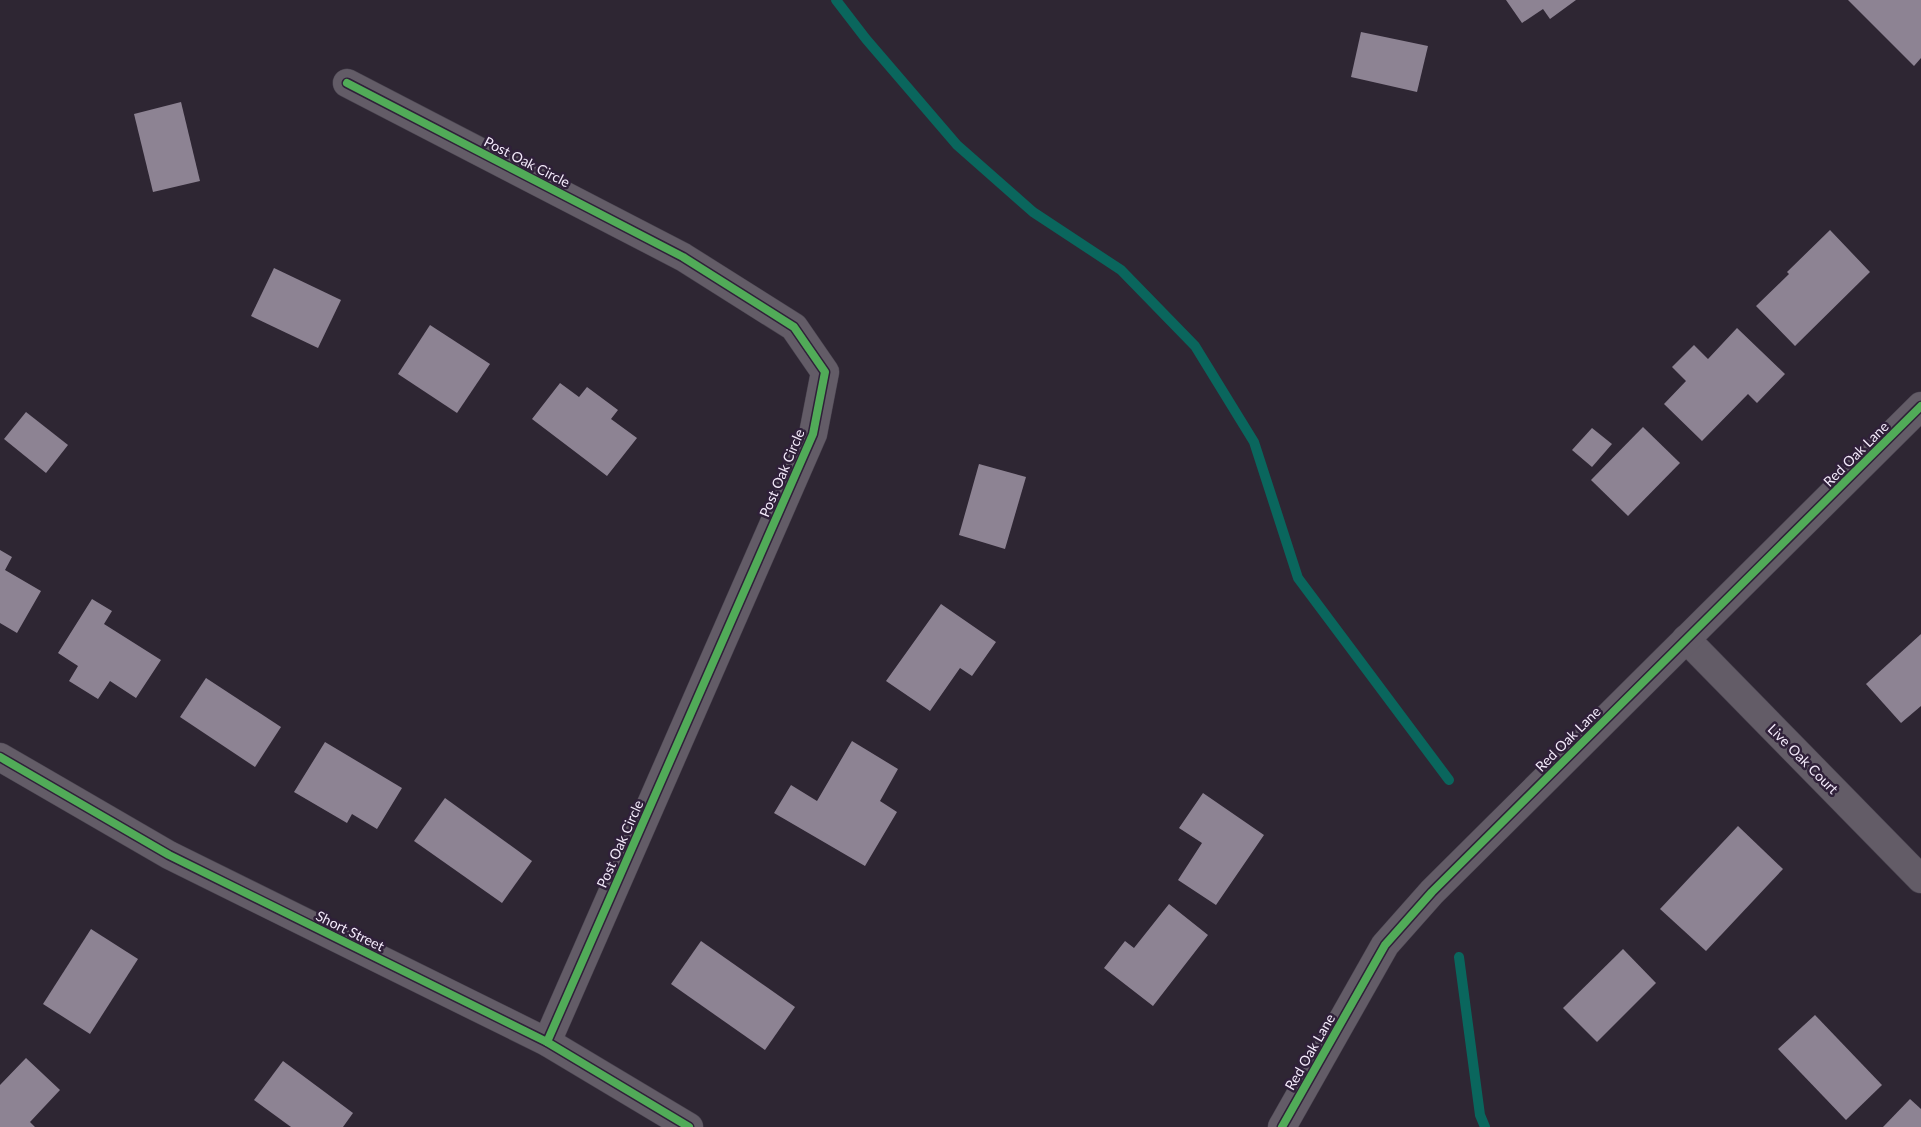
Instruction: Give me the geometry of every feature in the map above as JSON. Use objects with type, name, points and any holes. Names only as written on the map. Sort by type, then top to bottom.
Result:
[{"type":"street","name":"Post Oak Circle","points":[[347,83],[683,256],[794,327],[825,372],[813,434],[547,1042]]},
{"type":"street","name":"Red Oak Lane","points":[[1282,1127],[1385,944],[1432,892],[1921,406]]},
{"type":"street","name":"Live Oak Court","points":[[1686,640],[1921,879]]},
{"type":"street","name":"Short Street","points":[[0,757],[169,855],[547,1042],[689,1127]]},
{"type":"building","points":[[1506,0],[1576,0],[1550,19],[1543,9],[1522,23]]},
{"type":"building","points":[[1848,0],[1921,0],[1921,58],[1914,66]]},
{"type":"building","points":[[1361,32],[1428,46],[1417,92],[1351,77]]},
{"type":"building","points":[[181,102],[200,181],[153,192],[134,114]]},
{"type":"building","points":[[1830,230],[1870,272],[1795,346],[1756,306],[1789,274],[1787,272]]},
{"type":"building","points":[[274,268],[341,300],[318,348],[251,316]]},
{"type":"building","points":[[430,325],[490,364],[457,413],[398,374]]},
{"type":"building","points":[[1737,328],[1785,374],[1757,403],[1748,394],[1702,441],[1664,404],[1686,381],[1672,367],[1694,345],[1708,359]]},
{"type":"building","points":[[560,383],[579,397],[587,387],[618,410],[611,419],[637,438],[607,476],[532,419]]},
{"type":"building","points":[[26,412],[68,445],[46,473],[4,439]]},
{"type":"building","points":[[1643,427],[1680,463],[1628,516],[1591,480]]},
{"type":"building","points":[[1592,428],[1612,444],[1592,467],[1572,450]]},
{"type":"building","points":[[979,464],[1026,477],[1005,549],[959,535]]},
{"type":"building","points":[[0,550],[12,557],[5,570],[41,591],[17,633],[0,623]]},
{"type":"building","points":[[92,599],[112,611],[104,624],[161,660],[136,698],[110,681],[98,699],[69,681],[78,666],[58,653]]},
{"type":"building","points":[[941,604],[996,642],[972,676],[960,668],[930,711],[886,681]]},
{"type":"building","points":[[1921,634],[1921,706],[1901,723],[1866,684]]},
{"type":"building","points":[[206,678],[281,727],[255,767],[180,717]]},
{"type":"building","points":[[852,741],[898,769],[880,801],[897,812],[865,866],[774,813],[791,785],[817,801]]},
{"type":"building","points":[[325,742],[402,788],[377,829],[352,814],[347,823],[294,792]]},
{"type":"building","points":[[1203,793],[1264,835],[1216,905],[1178,880],[1202,843],[1179,828]]},
{"type":"building","points":[[445,798],[532,861],[502,903],[414,841]]},
{"type":"building","points":[[1738,826],[1783,869],[1706,951],[1660,909]]},
{"type":"building","points":[[1169,904],[1208,935],[1153,1006],[1104,968],[1125,941],[1134,948]]},
{"type":"building","points":[[91,929],[138,959],[90,1034],[43,1004]]},
{"type":"building","points":[[701,941],[795,1007],[765,1050],[671,984]]},
{"type":"building","points":[[1623,949],[1656,983],[1597,1042],[1563,1008]]},
{"type":"building","points":[[1815,1015],[1882,1085],[1846,1120],[1778,1049]]},
{"type":"building","points":[[26,1058],[60,1090],[30,1122],[35,1127],[0,1127],[0,1085]]},
{"type":"building","points":[[283,1061],[353,1113],[343,1127],[291,1127],[254,1100]]},
{"type":"building","points":[[1910,1099],[1921,1109],[1921,1127],[1883,1127]]},
{"type":"waterway","points":[[836,0],[866,39],[957,145],[1033,212],[1121,270],[1195,346],[1254,442],[1298,578],[1449,780]]},
{"type":"waterway","points":[[1459,957],[1480,1115],[1485,1127]]},
{"type":"cycle path","points":[[347,83],[683,257],[794,327],[825,372],[813,434],[547,1042]]},
{"type":"cycle path","points":[[1282,1127],[1385,945],[1432,892],[1921,406]]},
{"type":"cycle path","points":[[0,757],[169,855],[547,1042],[689,1127]]}]
